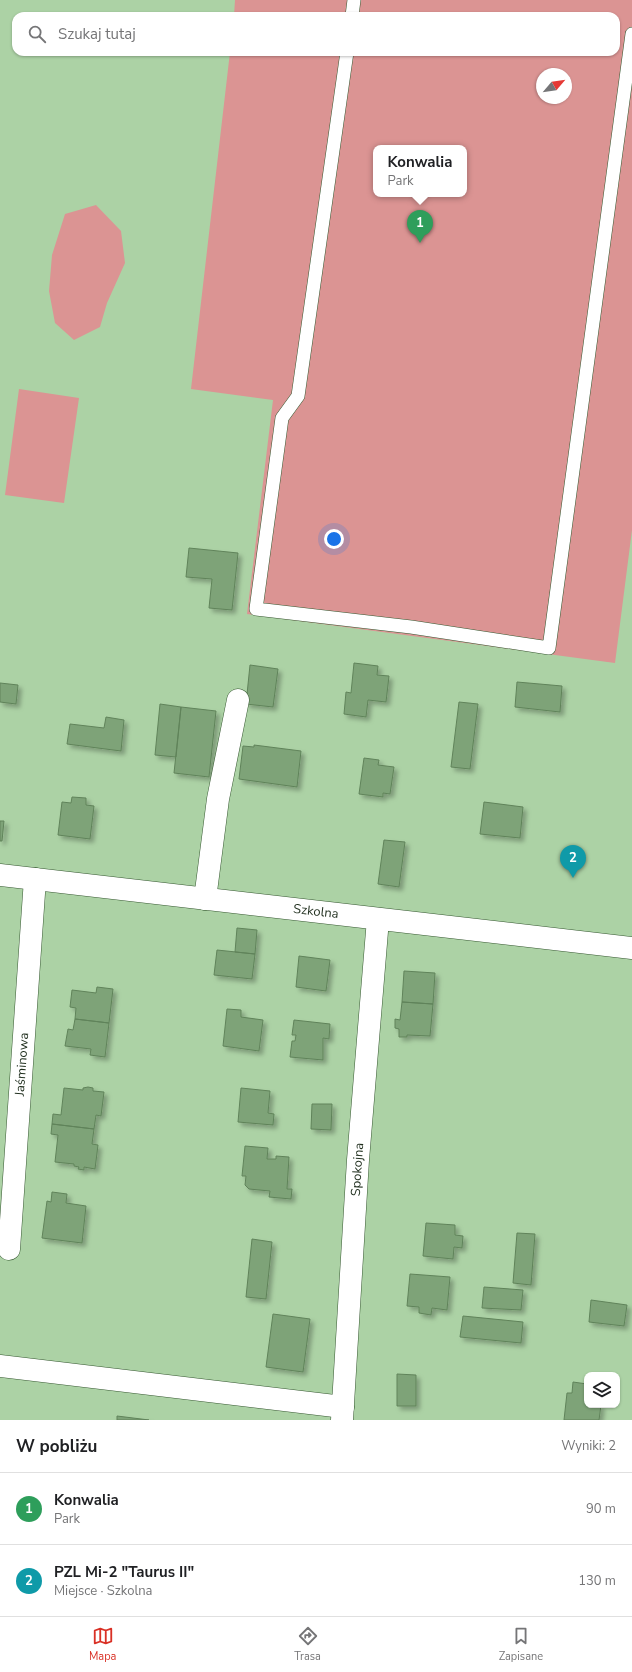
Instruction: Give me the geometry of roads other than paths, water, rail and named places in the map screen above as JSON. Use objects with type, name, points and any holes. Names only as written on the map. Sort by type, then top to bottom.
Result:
[{"type":"street","points":[[205,899],[218,799],[238,700]]},
{"type":"street","name":"Szkolna","points":[[0,875],[632,948]]},
{"type":"street","name":"Jaśminowa","points":[[9,1250],[36,879]]},
{"type":"street","name":"Spokojna","points":[[342,1414],[359,1153],[378,919]]},
{"type":"street","points":[[0,1366],[342,1414]]},
{"type":"lane","points":[[352,12],[354,0]]},
{"type":"lane","points":[[346,56],[298,396],[282,418],[256,609],[411,627],[549,648],[632,34]]},
{"type":"place","name":"Konwalia","points":[[420,243]]},
{"type":"place","name":"PZL Mi-2 \"Taurus II\"","points":[[573,878]]}]
